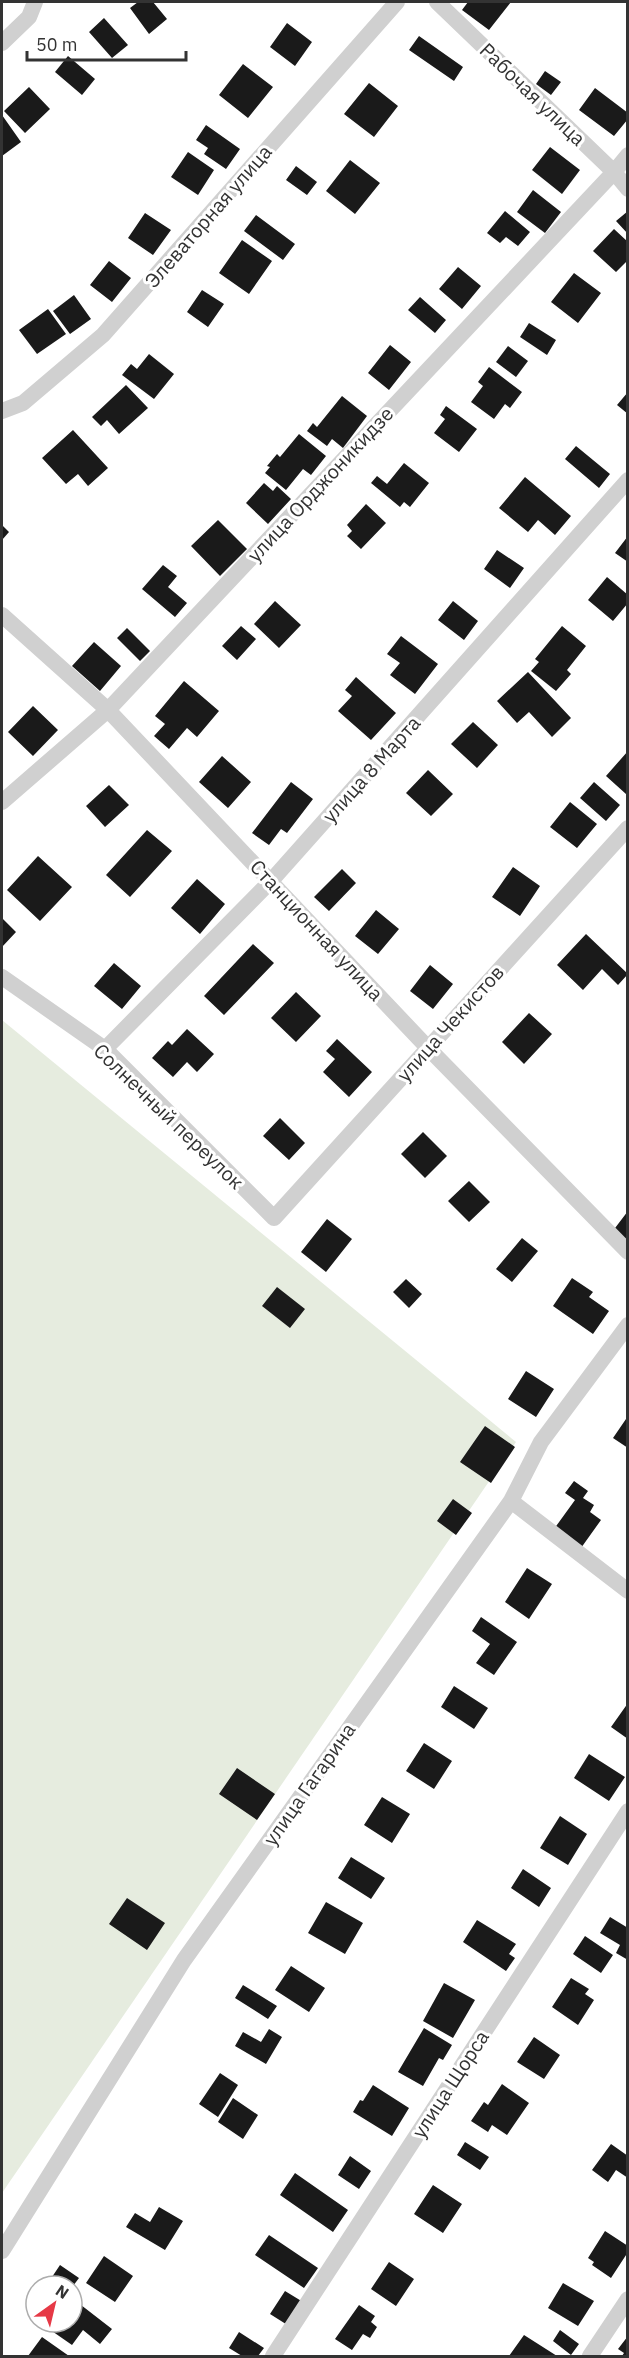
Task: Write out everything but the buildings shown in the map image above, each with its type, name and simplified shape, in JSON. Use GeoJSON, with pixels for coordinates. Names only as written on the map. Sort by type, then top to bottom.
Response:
{"type":"FeatureCollection","features":[{"type":"Feature","properties":{"kind":"street"},"geometry":{"type":"LineString","coordinates":[[2,43],[28,17],[35,2]]}},
{"type":"Feature","properties":{"kind":"street","name":"Элеваторная улица"},"geometry":{"type":"LineString","coordinates":[[2,411],[23,403],[103,335],[398,2]]}},
{"type":"Feature","properties":{"kind":"street","name":"Рабочая улица"},"geometry":{"type":"LineString","coordinates":[[437,2],[614,172],[627,189]]}},
{"type":"Feature","properties":{"kind":"street","name":"улица Орджоникидзе"},"geometry":{"type":"LineString","coordinates":[[2,802],[108,710],[614,172],[627,155]]}},
{"type":"Feature","properties":{"kind":"street","name":"улица 8 Марта"},"geometry":{"type":"LineString","coordinates":[[105,1049],[271,881],[627,480]]}},
{"type":"Feature","properties":{"kind":"street","name":"Станционная улица"},"geometry":{"type":"LineString","coordinates":[[2,615],[108,710],[428,1048],[627,1252]]}},
{"type":"Feature","properties":{"kind":"street","name":"улица Чекистов"},"geometry":{"type":"LineString","coordinates":[[274,1218],[627,828]]}},
{"type":"Feature","properties":{"kind":"street","name":"Солнечный переулок"},"geometry":{"type":"LineString","coordinates":[[2,977],[105,1049],[274,1218]]}},
{"type":"Feature","properties":{"kind":"street","name":"улица Гагарина"},"geometry":{"type":"LineString","coordinates":[[2,2252],[184,1960],[511,1501],[541,1442],[627,1325]]}},
{"type":"Feature","properties":{"kind":"street"},"geometry":{"type":"LineString","coordinates":[[511,1501],[627,1591]]}},
{"type":"Feature","properties":{"kind":"street","name":"улица Щорса"},"geometry":{"type":"LineString","coordinates":[[273,2356],[627,1811]]}},
{"type":"Feature","properties":{"kind":"street"},"geometry":{"type":"LineString","coordinates":[[591,2356],[627,2299]]}},
{"type":"Feature","properties":{"kind":"shaded area"},"geometry":{"type":"Polygon","coordinates":[[[2,1020],[516,1442],[2,2193],[2,1020]]]}}]}
